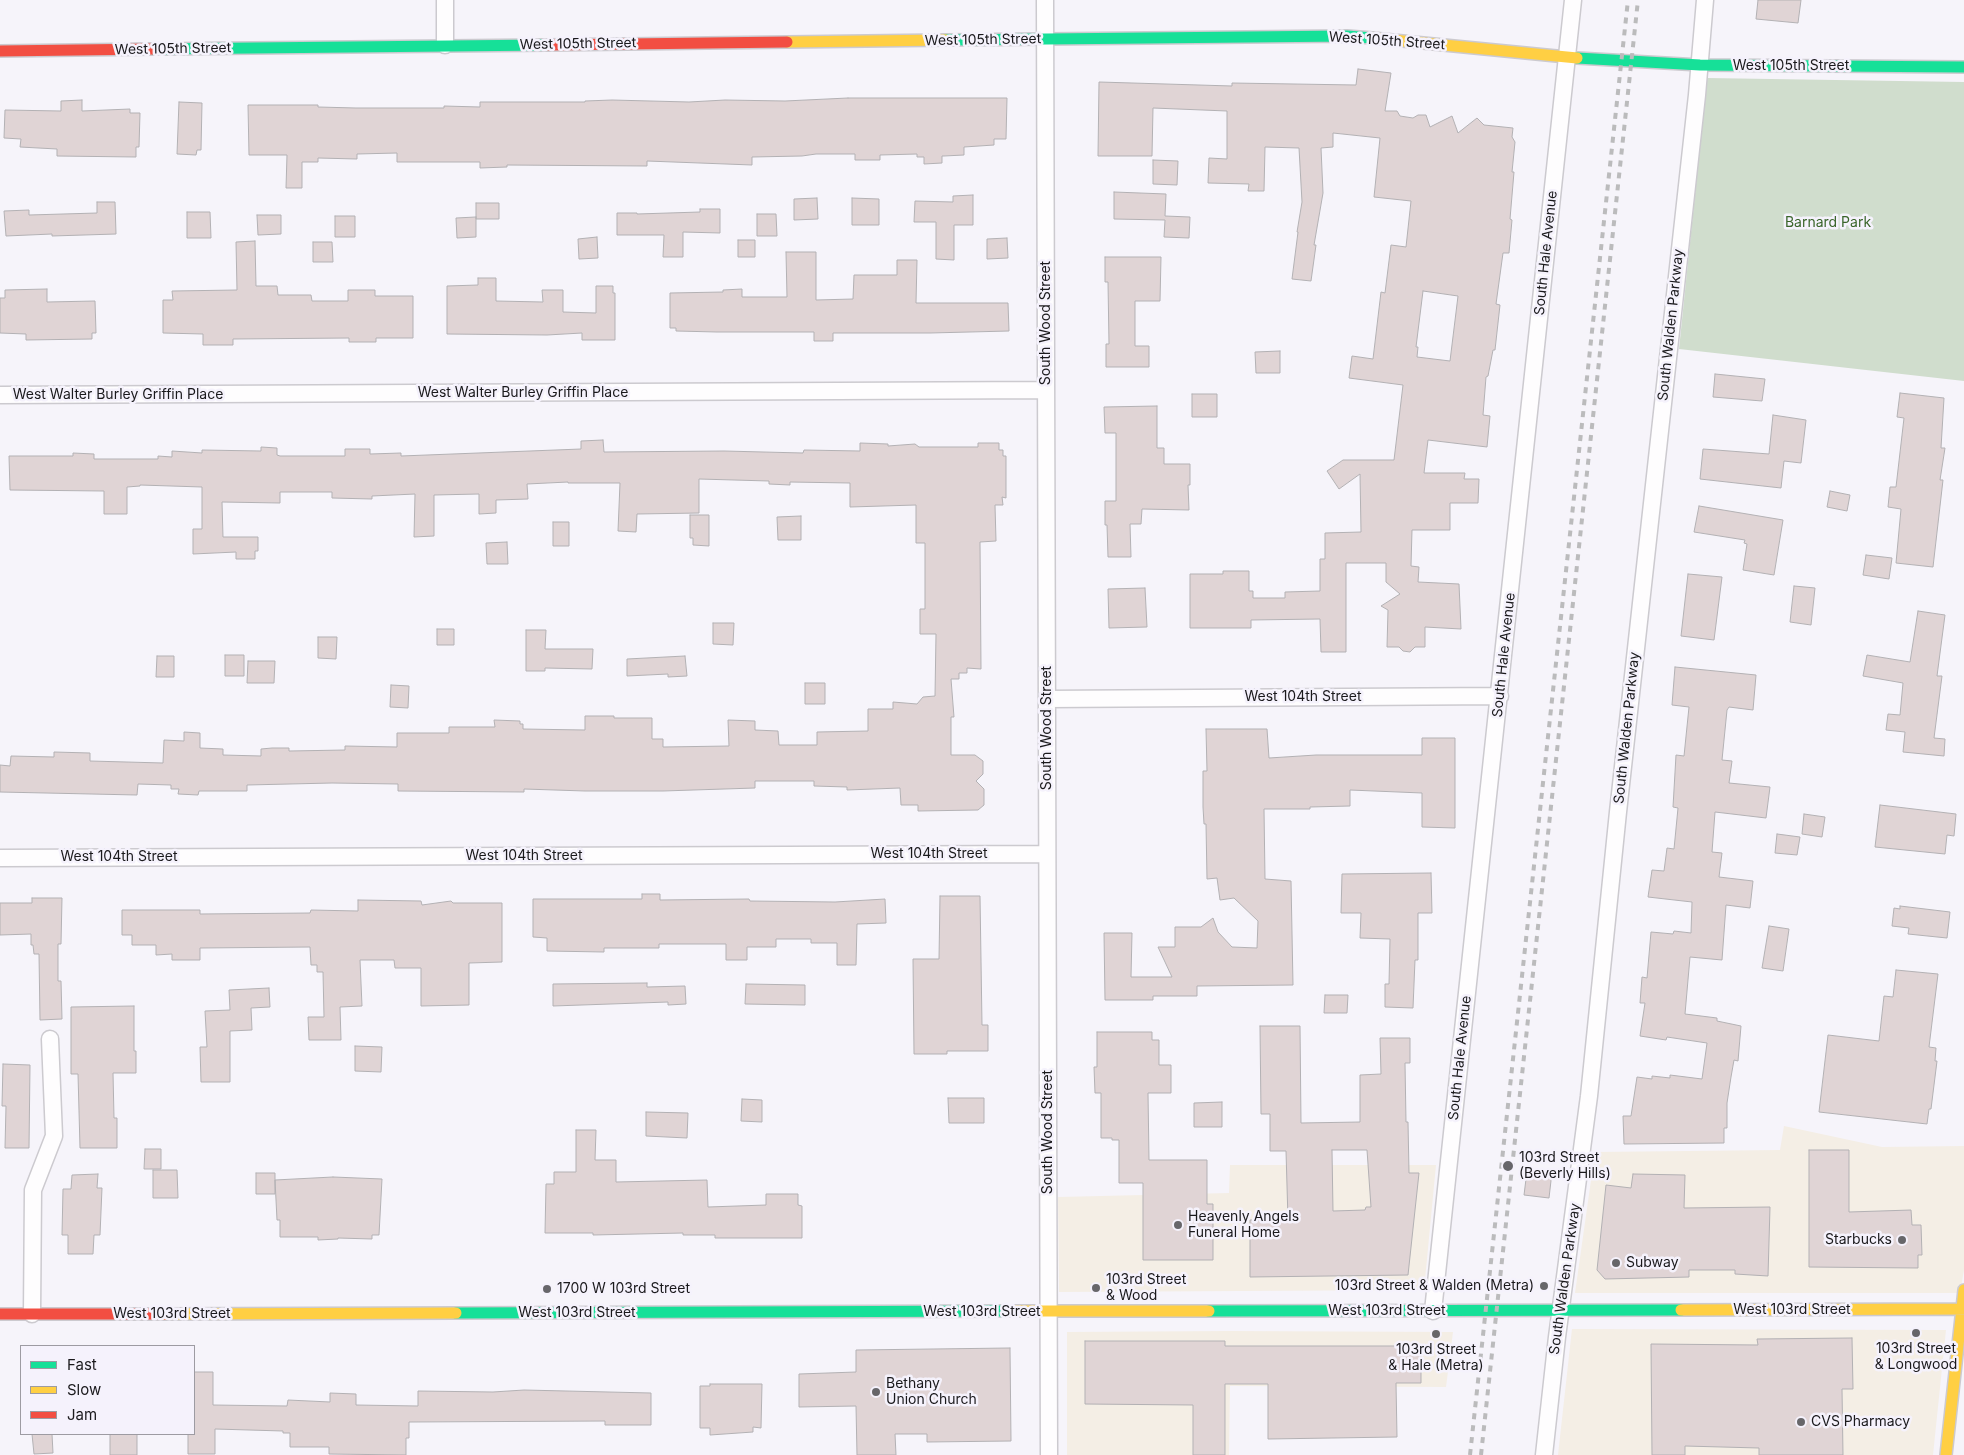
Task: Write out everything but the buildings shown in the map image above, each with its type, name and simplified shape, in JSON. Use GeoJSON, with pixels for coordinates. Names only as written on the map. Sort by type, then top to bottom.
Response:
{"type":"FeatureCollection","features":[{"type":"Feature","properties":{"kind":"street"},"geometry":{"type":"LineString","coordinates":[[445,0],[445,45]]}},
{"type":"Feature","properties":{"kind":"street","name":"South Wood Street"},"geometry":{"type":"LineString","coordinates":[[1045,0],[1049,1455]]}},
{"type":"Feature","properties":{"kind":"street","name":"South Hale Avenue"},"geometry":{"type":"LineString","coordinates":[[1433,1311],[1573,0]]}},
{"type":"Feature","properties":{"kind":"street","name":"South Walden Parkway"},"geometry":{"type":"LineString","coordinates":[[1544,1455],[1560,1310],[1590,1096],[1618,812],[1700,65],[1705,0]]}},
{"type":"Feature","properties":{"kind":"street","name":"West 105th Street"},"geometry":{"type":"LineString","coordinates":[[0,51],[1347,36],[1567,57],[1700,65],[1964,67]]}},
{"type":"Feature","properties":{"kind":"street","name":"West Walter Burley Griffin Place"},"geometry":{"type":"LineString","coordinates":[[0,395],[1046,390]]}},
{"type":"Feature","properties":{"kind":"street","name":"West 104th Street"},"geometry":{"type":"LineString","coordinates":[[1047,699],[1500,696]]}},
{"type":"Feature","properties":{"kind":"street","name":"West 104th Street"},"geometry":{"type":"LineString","coordinates":[[0,858],[1047,854]]}},
{"type":"Feature","properties":{"kind":"street"},"geometry":{"type":"LineString","coordinates":[[32,1314],[33,1190],[54,1136],[50,1039]]}},
{"type":"Feature","properties":{"kind":"street"},"geometry":{"type":"LineString","coordinates":[[1946,1455],[1964,1290]]}},
{"type":"Feature","properties":{"kind":"street","name":"West 103rd Street"},"geometry":{"type":"LineString","coordinates":[[0,1314],[1962,1309]]}},
{"type":"Feature","properties":{"kind":"shaded area"},"geometry":{"type":"Polygon","coordinates":[[[1784,1126],[1882,1147],[1964,1146],[1964,1270],[1960,1293],[1575,1293],[1595,1152],[1780,1150],[1784,1126]]]}},
{"type":"Feature","properties":{"kind":"shaded area"},"geometry":{"type":"Polygon","coordinates":[[[1230,1165],[1436,1165],[1424,1290],[1059,1292],[1058,1197],[1229,1193],[1230,1165]]]}},
{"type":"Feature","properties":{"kind":"shaded area"},"geometry":{"type":"Polygon","coordinates":[[[1572,1329],[1946,1330],[1933,1455],[1558,1455],[1572,1329]]]}},
{"type":"Feature","properties":{"kind":"shaded area"},"geometry":{"type":"Polygon","coordinates":[[[1067,1332],[1453,1332],[1446,1387],[1230,1386],[1229,1455],[1067,1455],[1067,1332]]]}},
{"type":"Feature","properties":{"kind":"green space","name":"Barnard Park"},"geometry":{"type":"Polygon","coordinates":[[[1707,78],[1964,82],[1964,381],[1679,349],[1707,78]]]}},
{"type":"Feature","properties":{"kind":"railway"},"geometry":{"type":"LineString","coordinates":[[1470,1455],[1628,0]]}},
{"type":"Feature","properties":{"kind":"railway"},"geometry":{"type":"LineString","coordinates":[[1481,1455],[1638,0]]}},
{"type":"Feature","properties":{"kind":"traffic: fast"},"geometry":{"type":"LineString","coordinates":[[946,40],[1347,36],[1372,38]]}},
{"type":"Feature","properties":{"kind":"traffic: fast"},"geometry":{"type":"LineString","coordinates":[[154,49],[547,45]]}},
{"type":"Feature","properties":{"kind":"traffic: fast"},"geometry":{"type":"LineString","coordinates":[[1577,58],[1700,65],[1964,67]]}},
{"type":"Feature","properties":{"kind":"traffic: fast"},"geometry":{"type":"LineString","coordinates":[[1209,1311],[1681,1310]]}},
{"type":"Feature","properties":{"kind":"traffic: fast"},"geometry":{"type":"LineString","coordinates":[[456,1313],[1011,1311]]}},
{"type":"Feature","properties":{"kind":"traffic: slow"},"geometry":{"type":"LineString","coordinates":[[1372,38],[1577,58]]}},
{"type":"Feature","properties":{"kind":"traffic: slow"},"geometry":{"type":"LineString","coordinates":[[787,42],[946,40]]}},
{"type":"Feature","properties":{"kind":"traffic: slow"},"geometry":{"type":"LineString","coordinates":[[1946,1455],[1964,1290]]}},
{"type":"Feature","properties":{"kind":"traffic: slow"},"geometry":{"type":"LineString","coordinates":[[1681,1310],[1964,1309]]}},
{"type":"Feature","properties":{"kind":"traffic: slow"},"geometry":{"type":"LineString","coordinates":[[1011,1311],[1209,1311]]}},
{"type":"Feature","properties":{"kind":"traffic: slow"},"geometry":{"type":"LineString","coordinates":[[165,1314],[456,1313]]}},
{"type":"Feature","properties":{"kind":"traffic: jam"},"geometry":{"type":"LineString","coordinates":[[547,45],[787,42]]}},
{"type":"Feature","properties":{"kind":"traffic: jam"},"geometry":{"type":"LineString","coordinates":[[0,51],[154,49]]}},
{"type":"Feature","properties":{"kind":"traffic: jam"},"geometry":{"type":"LineString","coordinates":[[0,1314],[165,1314]]}},
{"type":"Feature","properties":{"kind":"place","name":"103rd Street (Beverly Hills)"},"geometry":{"type":"Point","coordinates":[1508,1166]}},
{"type":"Feature","properties":{"kind":"place","name":"Heavenly Angels Funeral Home"},"geometry":{"type":"Point","coordinates":[1178,1225]}},
{"type":"Feature","properties":{"kind":"place","name":"Starbucks"},"geometry":{"type":"Point","coordinates":[1902,1240]}},
{"type":"Feature","properties":{"kind":"place","name":"Subway"},"geometry":{"type":"Point","coordinates":[1616,1263]}},
{"type":"Feature","properties":{"kind":"place","name":"103rd Street & Walden (Metra)"},"geometry":{"type":"Point","coordinates":[1544,1286]}},
{"type":"Feature","properties":{"kind":"place","name":"103rd Street & Wood"},"geometry":{"type":"Point","coordinates":[1096,1288]}},
{"type":"Feature","properties":{"kind":"place","name":"1700 W 103rd Street"},"geometry":{"type":"Point","coordinates":[547,1289]}},
{"type":"Feature","properties":{"kind":"place","name":"103rd Street & Longwood"},"geometry":{"type":"Point","coordinates":[1916,1333]}},
{"type":"Feature","properties":{"kind":"place","name":"103rd Street & Hale (Metra)"},"geometry":{"type":"Point","coordinates":[1436,1334]}},
{"type":"Feature","properties":{"kind":"place","name":"Bethany Union Church"},"geometry":{"type":"Point","coordinates":[876,1392]}},
{"type":"Feature","properties":{"kind":"place","name":"CVS Pharmacy"},"geometry":{"type":"Point","coordinates":[1801,1422]}}]}
